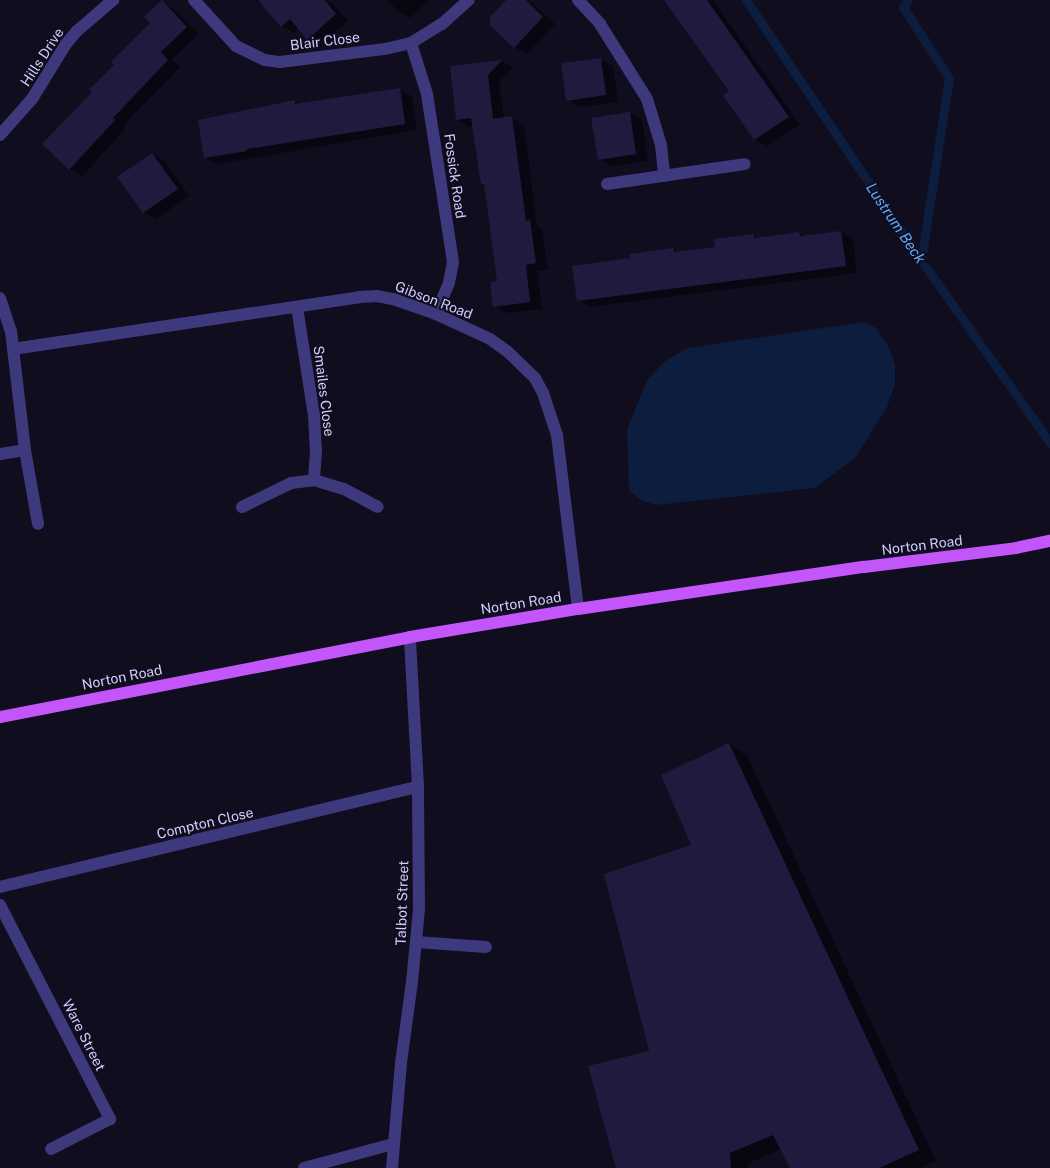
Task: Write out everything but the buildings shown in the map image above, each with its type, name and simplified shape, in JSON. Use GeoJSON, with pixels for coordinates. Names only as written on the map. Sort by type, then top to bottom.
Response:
{"type":"FeatureCollection","features":[{"type":"Feature","properties":{"kind":"main road","name":"Norton Road"},"geometry":{"type":"LineString","coordinates":[[0,717],[410,637],[578,609],[864,567],[1016,548],[1050,541]]}},
{"type":"Feature","properties":{"kind":"street","name":"Hills Drive"},"geometry":{"type":"LineString","coordinates":[[0,135],[32,99],[71,38],[113,0]]}},
{"type":"Feature","properties":{"kind":"street","name":"Blair Close"},"geometry":{"type":"LineString","coordinates":[[194,0],[236,46],[265,60],[300,61],[384,49],[411,43],[442,24],[469,0]]}},
{"type":"Feature","properties":{"kind":"street"},"geometry":{"type":"LineString","coordinates":[[578,0],[600,24],[648,99],[661,145],[664,176]]}},
{"type":"Feature","properties":{"kind":"street","name":"Fossick Road"},"geometry":{"type":"LineString","coordinates":[[411,43],[428,94],[452,262],[449,283],[436,314]]}},
{"type":"Feature","properties":{"kind":"street"},"geometry":{"type":"LineString","coordinates":[[608,184],[745,164]]}},
{"type":"Feature","properties":{"kind":"street","name":"Gibson Road"},"geometry":{"type":"LineString","coordinates":[[13,349],[377,296],[436,314],[490,339],[508,352],[535,378],[543,393],[551,412],[557,436],[578,609]]}},
{"type":"Feature","properties":{"kind":"street"},"geometry":{"type":"LineString","coordinates":[[0,298],[11,331],[25,450],[38,524]]}},
{"type":"Feature","properties":{"kind":"street","name":"Smailes Close"},"geometry":{"type":"LineString","coordinates":[[297,307],[314,415],[316,450],[314,480]]}},
{"type":"Feature","properties":{"kind":"street"},"geometry":{"type":"LineString","coordinates":[[0,454],[25,450]]}},
{"type":"Feature","properties":{"kind":"street"},"geometry":{"type":"LineString","coordinates":[[242,507],[291,483],[314,480],[344,488],[378,508]]}},
{"type":"Feature","properties":{"kind":"street","name":"Talbot Street"},"geometry":{"type":"LineString","coordinates":[[392,1168],[419,909],[418,787],[410,637]]}},
{"type":"Feature","properties":{"kind":"street","name":"Compton Close"},"geometry":{"type":"LineString","coordinates":[[0,888],[418,787]]}},
{"type":"Feature","properties":{"kind":"street","name":"Ware Street"},"geometry":{"type":"LineString","coordinates":[[0,905],[110,1119],[51,1149]]}},
{"type":"Feature","properties":{"kind":"street"},"geometry":{"type":"LineString","coordinates":[[416,942],[486,948]]}},
{"type":"Feature","properties":{"kind":"street"},"geometry":{"type":"LineString","coordinates":[[304,1168],[393,1144]]}},
{"type":"Feature","properties":{"kind":"water"},"geometry":{"type":"Polygon","coordinates":[[[863,322],[876,328],[887,344],[895,364],[895,384],[887,407],[855,458],[815,488],[656,505],[640,500],[629,490],[627,429],[648,379],[664,362],[687,348],[863,322]]]}},
{"type":"Feature","properties":{"kind":"waterway","name":"Lustrum Beck"},"geometry":{"type":"LineString","coordinates":[[746,0],[921,260],[1050,443]]}},
{"type":"Feature","properties":{"kind":"waterway"},"geometry":{"type":"LineString","coordinates":[[908,0],[903,7],[949,78],[921,260]]}}]}
